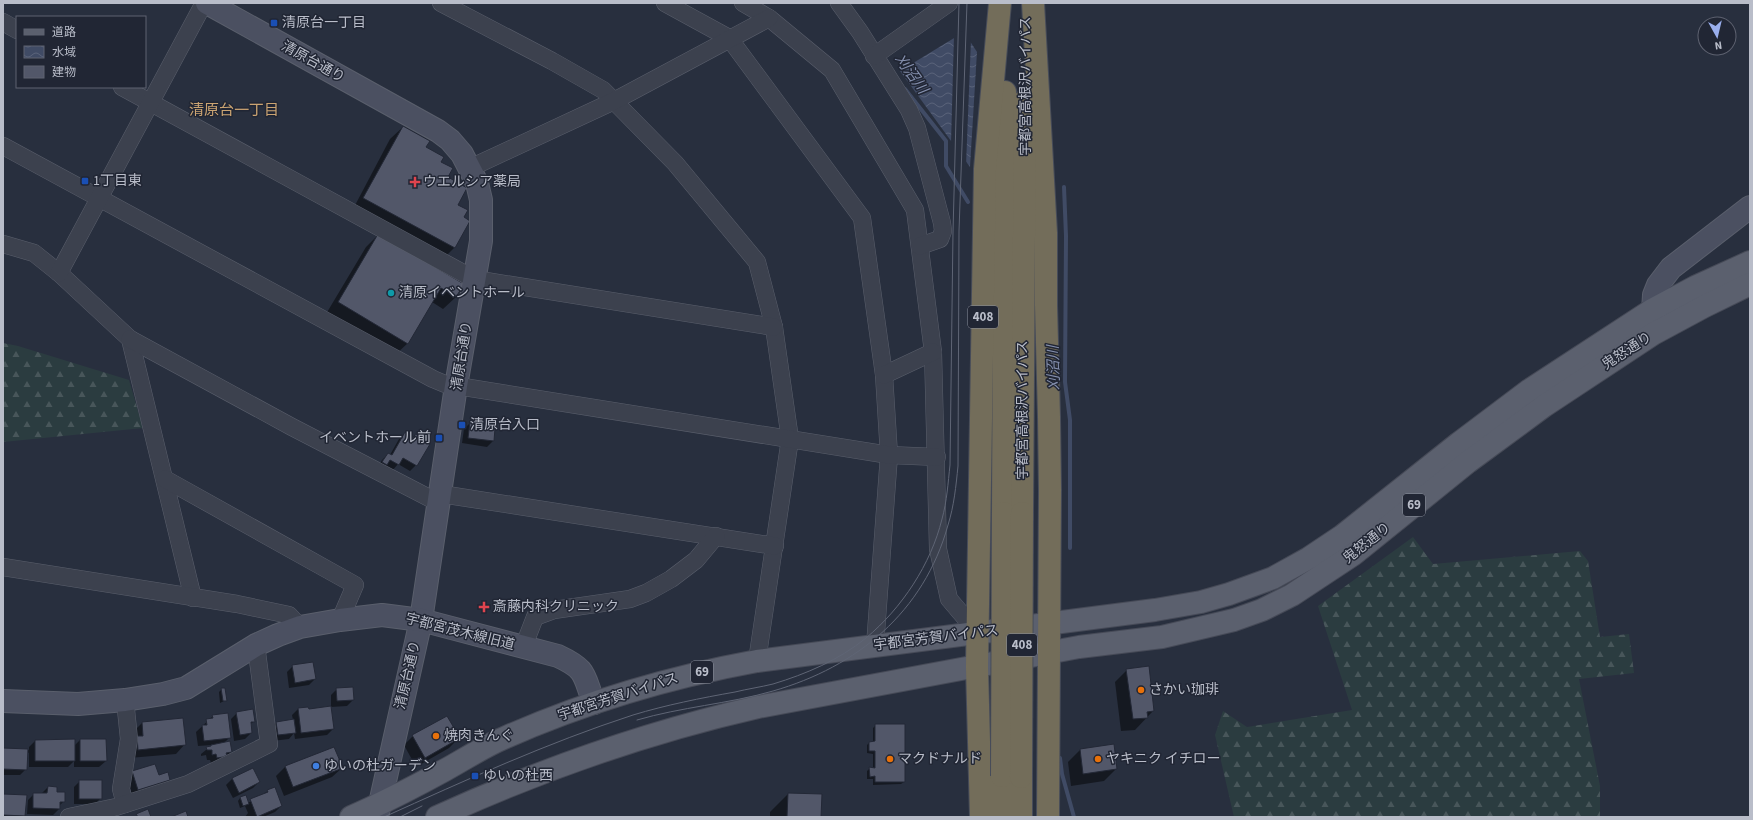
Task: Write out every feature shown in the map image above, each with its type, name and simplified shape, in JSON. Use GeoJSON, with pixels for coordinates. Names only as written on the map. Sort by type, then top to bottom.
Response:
{"type":"FeatureCollection","features":[{"type":"Feature","properties":{"kind":"highway","name":"408"},"geometry":{"type":"LineString","coordinates":[[981,817],[977,632],[985,168],[1000,3]]}},
{"type":"Feature","properties":{"kind":"highway","name":"宇都宮高根沢バイパス"},"geometry":{"type":"LineString","coordinates":[[1005,3],[1013,513],[1012,776],[1021,817]]}},
{"type":"Feature","properties":{"kind":"highway","name":"宇都宮高根沢バイパス"},"geometry":{"type":"LineString","coordinates":[[1013,513],[1026,3]]}},
{"type":"Feature","properties":{"kind":"highway","name":"408"},"geometry":{"type":"LineString","coordinates":[[1033,3],[1046,233],[1046,305],[1050,425],[1048,817]]}},
{"type":"Feature","properties":{"kind":"highway","name":"宇都宮高根沢バイパス"},"geometry":{"type":"LineString","coordinates":[[1002,817],[1012,776]]}},
{"type":"Feature","properties":{"kind":"main road","name":"鬼怒通り"},"geometry":{"type":"LineString","coordinates":[[1049,624],[1134,613],[1201,602],[1229,594],[1273,578],[1309,558],[1342,536],[1459,443],[1528,391],[1652,310],[1694,287],[1750,262]]}},
{"type":"Feature","properties":{"kind":"main road","name":"鬼怒通り"},"geometry":{"type":"LineString","coordinates":[[977,667],[1090,646],[1162,637],[1209,627],[1262,610],[1292,595],[1354,554],[1468,462],[1544,406],[1653,334],[1750,284]]}},
{"type":"Feature","properties":{"kind":"main road","name":"宇都宮芳賀バイパス"},"geometry":{"type":"LineString","coordinates":[[350,817],[378,811],[493,744],[594,703],[660,682],[712,669],[757,661],[1049,624]]}},
{"type":"Feature","properties":{"kind":"main road","name":"69"},"geometry":{"type":"LineString","coordinates":[[437,817],[578,761],[632,742],[712,718],[758,707],[977,667]]}},
{"type":"Feature","properties":{"kind":"street"},"geometry":{"type":"LineString","coordinates":[[59,273],[204,3]]}},
{"type":"Feature","properties":{"kind":"street","name":"清原台通り"},"geometry":{"type":"LineString","coordinates":[[208,3],[438,131],[450,140],[462,154],[477,183],[481,200],[481,241],[456,386],[421,620],[378,811]]}},
{"type":"Feature","properties":{"kind":"street"},"geometry":{"type":"LineString","coordinates":[[441,3],[603,90],[675,163],[757,262],[774,327],[790,439],[757,661]]}},
{"type":"Feature","properties":{"kind":"street"},"geometry":{"type":"LineString","coordinates":[[665,3],[729,38],[862,218],[884,375],[889,455],[875,646]]}},
{"type":"Feature","properties":{"kind":"street"},"geometry":{"type":"LineString","coordinates":[[743,3],[769,18],[832,70],[915,210],[933,352],[937,457],[938,549],[949,599],[977,632]]}},
{"type":"Feature","properties":{"kind":"street"},"geometry":{"type":"LineString","coordinates":[[839,3],[860,32],[879,53],[917,128],[942,222],[943,231],[940,239],[920,246]]}},
{"type":"Feature","properties":{"kind":"street"},"geometry":{"type":"LineString","coordinates":[[879,53],[950,3]]}},
{"type":"Feature","properties":{"kind":"street"},"geometry":{"type":"LineString","coordinates":[[470,168],[614,101],[729,38],[769,18]]}},
{"type":"Feature","properties":{"kind":"street"},"geometry":{"type":"LineString","coordinates":[[3,22],[16,29]]}},
{"type":"Feature","properties":{"kind":"street"},"geometry":{"type":"LineString","coordinates":[[124,88],[474,279],[774,327]]}},
{"type":"Feature","properties":{"kind":"street"},"geometry":{"type":"LineString","coordinates":[[3,146],[432,379],[456,386],[889,455],[937,457]]}},
{"type":"Feature","properties":{"kind":"street"},"geometry":{"type":"LineString","coordinates":[[1653,334],[1652,310],[1654,296],[1658,285],[1671,268],[1750,207]]}},
{"type":"Feature","properties":{"kind":"street"},"geometry":{"type":"LineString","coordinates":[[3,244],[34,253],[59,273],[130,339],[286,423],[440,499],[716,536],[775,546]]}},
{"type":"Feature","properties":{"kind":"street"},"geometry":{"type":"LineString","coordinates":[[130,339],[193,598]]}},
{"type":"Feature","properties":{"kind":"street"},"geometry":{"type":"LineString","coordinates":[[884,375],[933,352]]}},
{"type":"Feature","properties":{"kind":"street"},"geometry":{"type":"LineString","coordinates":[[165,479],[355,585],[340,620]]}},
{"type":"Feature","properties":{"kind":"street"},"geometry":{"type":"LineString","coordinates":[[523,648],[535,617],[554,610],[630,599],[646,593],[671,579],[696,560],[716,536]]}},
{"type":"Feature","properties":{"kind":"street"},"geometry":{"type":"LineString","coordinates":[[3,567],[236,604],[289,615],[300,628]]}},
{"type":"Feature","properties":{"kind":"street","name":"宇都宮茂木線旧道"},"geometry":{"type":"LineString","coordinates":[[3,701],[78,704],[125,700],[163,694],[186,688],[256,645],[300,628],[340,620],[382,615],[421,620],[558,656],[575,664],[582,671],[594,703]]}},
{"type":"Feature","properties":{"kind":"street"},"geometry":{"type":"LineString","coordinates":[[69,817],[125,804],[188,784],[269,744],[256,645]]}},
{"type":"Feature","properties":{"kind":"street"},"geometry":{"type":"LineString","coordinates":[[125,700],[129,739],[120,788],[125,804]]}},
{"type":"Feature","properties":{"kind":"green space"},"geometry":{"type":"Polygon","coordinates":[[[3,343],[18,346],[129,380],[143,428],[3,442],[3,343]]]}},
{"type":"Feature","properties":{"kind":"green space"},"geometry":{"type":"Polygon","coordinates":[[[1413,537],[1433,564],[1580,551],[1588,561],[1600,637],[1629,634],[1634,673],[1579,679],[1600,786],[1600,817],[1234,817],[1215,735],[1223,711],[1247,727],[1352,710],[1318,606],[1413,537]]]}},
{"type":"Feature","properties":{"kind":"water"},"geometry":{"type":"Polygon","coordinates":[[[964,32],[977,52],[970,167],[900,71],[964,32]]]}},
{"type":"Feature","properties":{"kind":"pier"},"geometry":{"type":"Polygon","coordinates":[[[964,30],[971,39],[966,165],[951,144],[954,36],[964,30]]]}},
{"type":"Feature","properties":{"kind":"building","name":"ウエルシア薬局"},"geometry":{"type":"Polygon","coordinates":[[[403,126],[430,141],[426,147],[444,157],[441,162],[453,168],[448,177],[467,188],[458,205],[468,210],[464,217],[470,221],[455,248],[363,198],[403,126]]]}},
{"type":"Feature","properties":{"kind":"building","name":"清原イベントホール"},"geometry":{"type":"Polygon","coordinates":[[[378,234],[464,284],[456,297],[441,288],[408,344],[338,302],[378,234]]]}},
{"type":"Feature","properties":{"kind":"building"},"geometry":{"type":"Polygon","coordinates":[[[470,422],[483,424],[483,427],[495,428],[494,441],[468,438],[470,422]]]}},
{"type":"Feature","properties":{"kind":"building"},"geometry":{"type":"Polygon","coordinates":[[[405,432],[414,437],[415,434],[425,439],[424,441],[430,444],[417,466],[403,458],[399,465],[390,460],[387,465],[382,462],[388,453],[392,455],[405,432]]]}},
{"type":"Feature","properties":{"kind":"building"},"geometry":{"type":"Polygon","coordinates":[[[313,662],[316,679],[295,683],[292,665],[313,662]]]}},
{"type":"Feature","properties":{"kind":"building","name":"さかい珈琲"},"geometry":{"type":"Polygon","coordinates":[[[1149,666],[1154,711],[1147,712],[1148,718],[1133,719],[1126,669],[1149,666]]]}},
{"type":"Feature","properties":{"kind":"building"},"geometry":{"type":"Polygon","coordinates":[[[353,687],[354,700],[337,701],[336,688],[353,687]]]}},
{"type":"Feature","properties":{"kind":"building"},"geometry":{"type":"Polygon","coordinates":[[[221,688],[225,688],[227,701],[223,701],[221,688]]]}},
{"type":"Feature","properties":{"kind":"building"},"geometry":{"type":"Polygon","coordinates":[[[331,706],[334,729],[301,733],[298,708],[308,707],[309,709],[331,706]]]}},
{"type":"Feature","properties":{"kind":"building"},"geometry":{"type":"Polygon","coordinates":[[[253,709],[255,722],[251,722],[252,733],[240,735],[236,712],[253,709]]]}},
{"type":"Feature","properties":{"kind":"building"},"geometry":{"type":"Polygon","coordinates":[[[228,713],[231,738],[204,741],[202,725],[207,725],[206,719],[213,718],[212,715],[228,713]]]}},
{"type":"Feature","properties":{"kind":"building"},"geometry":{"type":"Polygon","coordinates":[[[447,716],[460,738],[425,758],[412,735],[447,716]]]}},
{"type":"Feature","properties":{"kind":"building"},"geometry":{"type":"Polygon","coordinates":[[[183,718],[186,745],[138,750],[137,736],[143,736],[142,722],[183,718]]]}},
{"type":"Feature","properties":{"kind":"building"},"geometry":{"type":"Polygon","coordinates":[[[294,719],[296,733],[278,735],[276,722],[294,719]]]}},
{"type":"Feature","properties":{"kind":"building","name":"マクドナルド"},"geometry":{"type":"Polygon","coordinates":[[[875,724],[905,724],[905,782],[875,782],[875,776],[870,777],[869,767],[875,768],[875,751],[869,751],[869,742],[875,741],[875,724]]]}},
{"type":"Feature","properties":{"kind":"building"},"geometry":{"type":"Polygon","coordinates":[[[75,739],[75,761],[35,761],[35,740],[75,739]]]}},
{"type":"Feature","properties":{"kind":"building"},"geometry":{"type":"Polygon","coordinates":[[[80,739],[106,739],[107,761],[80,761],[80,739]]]}},
{"type":"Feature","properties":{"kind":"building"},"geometry":{"type":"Polygon","coordinates":[[[230,741],[232,752],[226,753],[227,755],[223,757],[217,758],[216,754],[212,755],[212,750],[207,750],[206,747],[211,745],[230,741]]]}},
{"type":"Feature","properties":{"kind":"building","name":"ヤキニク イチロー"},"geometry":{"type":"Polygon","coordinates":[[[1114,744],[1117,769],[1083,774],[1080,749],[1114,744]]]}},
{"type":"Feature","properties":{"kind":"building"},"geometry":{"type":"Polygon","coordinates":[[[334,747],[343,768],[293,787],[285,766],[334,747]]]}},
{"type":"Feature","properties":{"kind":"building"},"geometry":{"type":"Polygon","coordinates":[[[3,748],[28,749],[27,770],[3,769],[3,748]]]}},
{"type":"Feature","properties":{"kind":"building"},"geometry":{"type":"Polygon","coordinates":[[[155,764],[159,775],[168,772],[170,780],[138,790],[132,771],[155,764]]]}},
{"type":"Feature","properties":{"kind":"building"},"geometry":{"type":"Polygon","coordinates":[[[253,768],[260,782],[239,793],[232,778],[253,768]]]}},
{"type":"Feature","properties":{"kind":"building"},"geometry":{"type":"Polygon","coordinates":[[[79,780],[102,780],[102,799],[79,799],[79,780]]]}},
{"type":"Feature","properties":{"kind":"building"},"geometry":{"type":"Polygon","coordinates":[[[48,786],[57,787],[57,792],[65,792],[65,802],[60,802],[60,809],[33,808],[33,793],[47,793],[48,786]]]}},
{"type":"Feature","properties":{"kind":"building"},"geometry":{"type":"Polygon","coordinates":[[[275,787],[282,806],[257,817],[250,799],[268,792],[267,790],[275,787]]]}},
{"type":"Feature","properties":{"kind":"building"},"geometry":{"type":"Polygon","coordinates":[[[788,793],[822,794],[821,817],[787,817],[788,793]]]}},
{"type":"Feature","properties":{"kind":"building"},"geometry":{"type":"Polygon","coordinates":[[[3,794],[27,795],[25,816],[3,815],[3,794]]]}},
{"type":"Feature","properties":{"kind":"building"},"geometry":{"type":"Polygon","coordinates":[[[246,795],[249,804],[243,806],[240,797],[246,795]]]}},
{"type":"Feature","properties":{"kind":"building"},"geometry":{"type":"Polygon","coordinates":[[[148,809],[151,817],[138,817],[136,814],[148,809]]]}},
{"type":"Feature","properties":{"kind":"building"},"geometry":{"type":"Polygon","coordinates":[[[186,811],[188,817],[171,817],[186,811]]]}},
{"type":"Feature","properties":{"kind":"waterway","name":"刈沼川"},"geometry":{"type":"LineString","coordinates":[[905,89],[946,141],[946,166],[968,202]]}},
{"type":"Feature","properties":{"kind":"waterway","name":"刈沼川"},"geometry":{"type":"LineString","coordinates":[[1064,187],[1066,236],[1065,382],[1070,420],[1070,548]]}},
{"type":"Feature","properties":{"kind":"waterway","name":"刈沼川"},"geometry":{"type":"LineString","coordinates":[[1060,758],[1062,774],[1074,817]]}},
{"type":"Feature","properties":{"kind":"tram line"},"geometry":{"type":"LineString","coordinates":[[384,817],[445,789],[601,726],[633,715],[671,705],[773,684],[822,666],[845,653],[866,638],[892,613],[903,599],[923,569],[937,536],[945,506],[950,465],[953,232],[959,3]]}},
{"type":"Feature","properties":{"kind":"tram line"},"geometry":{"type":"LineString","coordinates":[[637,720],[773,691],[804,681],[832,667],[859,651],[883,632],[904,609],[922,584],[937,556],[952,511],[958,466],[959,231],[967,3]]}},
{"type":"Feature","properties":{"kind":"tram line"},"geometry":{"type":"LineString","coordinates":[[400,817],[422,806]]}},
{"type":"Feature","properties":{"kind":"place","name":"清原台一丁目"},"geometry":{"type":"Point","coordinates":[274,23]}},
{"type":"Feature","properties":{"kind":"place","name":"1丁目東"},"geometry":{"type":"Point","coordinates":[85,181]}},
{"type":"Feature","properties":{"kind":"place","name":"ウエルシア薬局"},"geometry":{"type":"Point","coordinates":[415,182]}},
{"type":"Feature","properties":{"kind":"place","name":"清原イベントホール"},"geometry":{"type":"Point","coordinates":[391,293]}},
{"type":"Feature","properties":{"kind":"place","name":"清原台入口"},"geometry":{"type":"Point","coordinates":[462,425]}},
{"type":"Feature","properties":{"kind":"place","name":"イベントホール前"},"geometry":{"type":"Point","coordinates":[439,438]}},
{"type":"Feature","properties":{"kind":"place","name":"斎藤内科クリニック"},"geometry":{"type":"Point","coordinates":[484,607]}},
{"type":"Feature","properties":{"kind":"place","name":"さかい珈琲"},"geometry":{"type":"Point","coordinates":[1141,690]}},
{"type":"Feature","properties":{"kind":"place","name":"焼肉きんぐ"},"geometry":{"type":"Point","coordinates":[436,736]}},
{"type":"Feature","properties":{"kind":"place","name":"マクドナルド"},"geometry":{"type":"Point","coordinates":[890,759]}},
{"type":"Feature","properties":{"kind":"place","name":"ヤキニク イチロー"},"geometry":{"type":"Point","coordinates":[1098,759]}},
{"type":"Feature","properties":{"kind":"place","name":"ゆいの杜ガーデン"},"geometry":{"type":"Point","coordinates":[316,766]}},
{"type":"Feature","properties":{"kind":"place","name":"ゆいの杜西"},"geometry":{"type":"Point","coordinates":[475,776]}},
{"type":"Feature","properties":{"kind":"district","name":"清原台一丁目"},"geometry":{"type":"Point","coordinates":[234,110]}}]}
